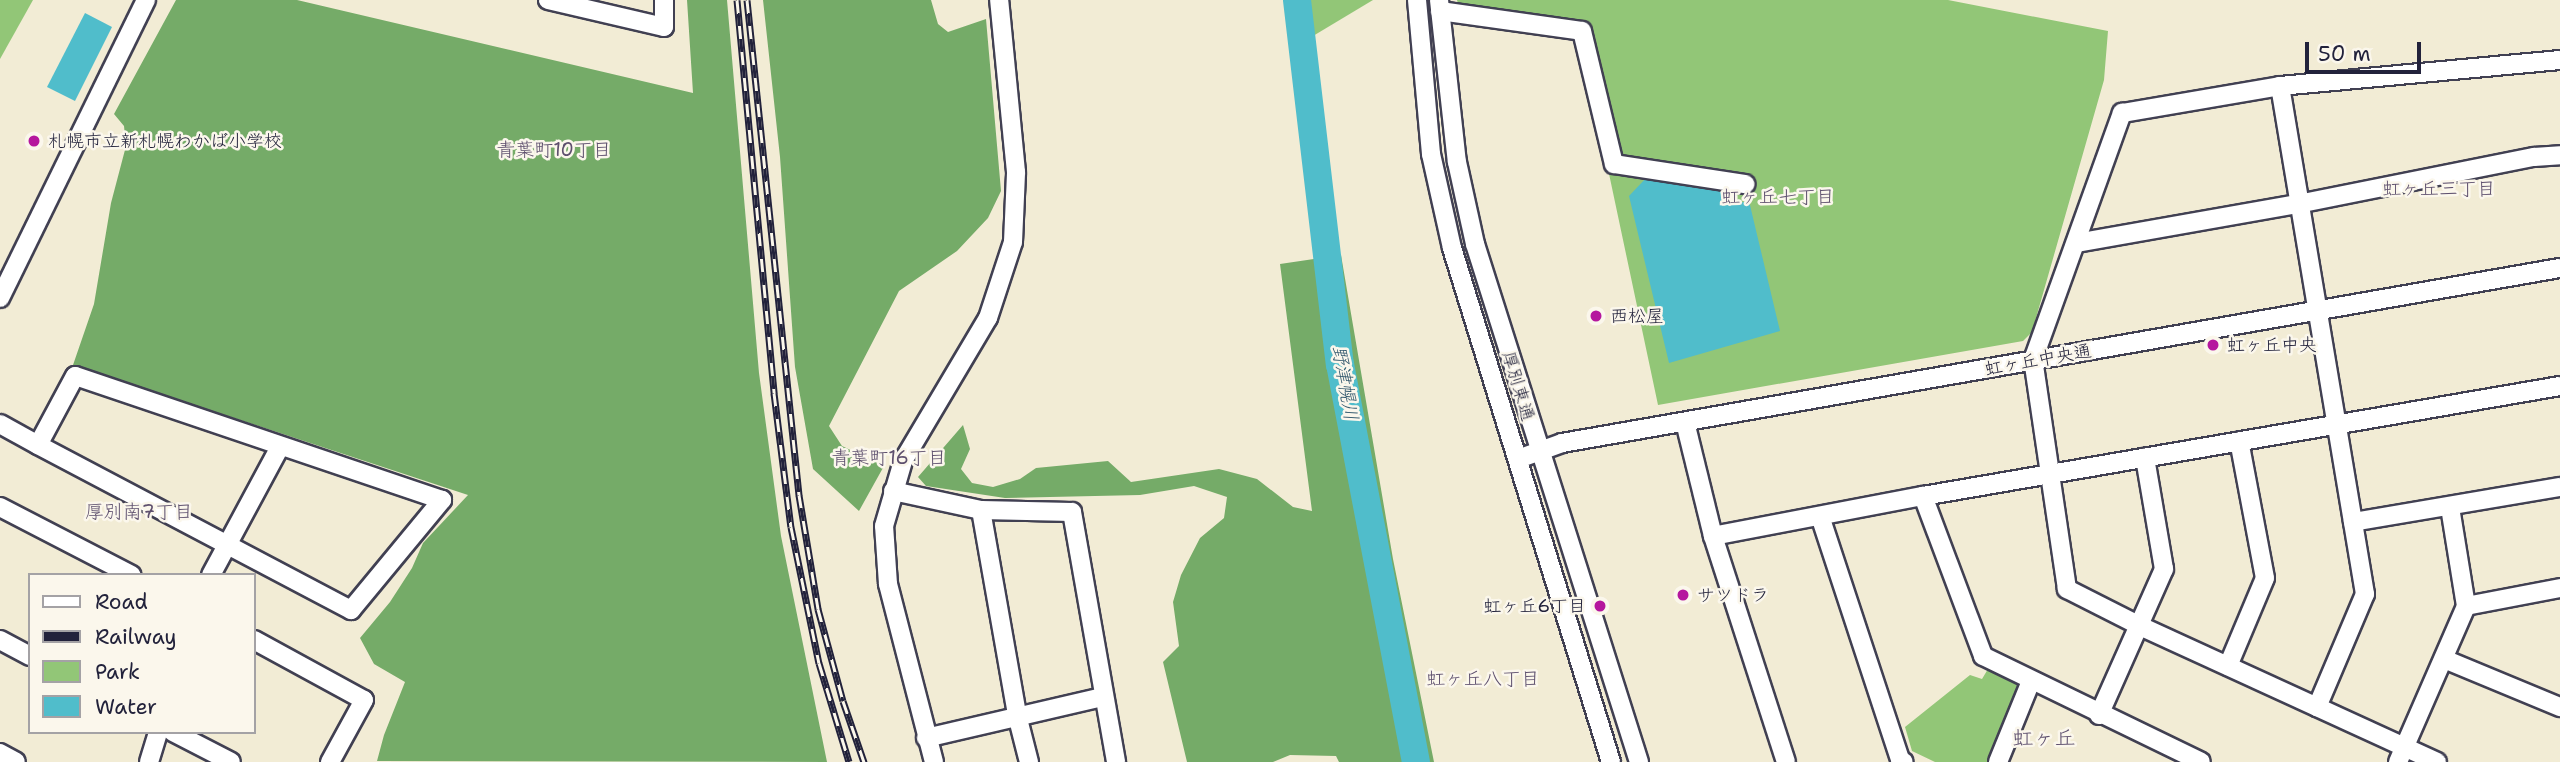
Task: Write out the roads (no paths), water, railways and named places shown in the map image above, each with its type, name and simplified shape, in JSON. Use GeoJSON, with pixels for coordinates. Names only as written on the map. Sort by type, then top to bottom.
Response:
{"type":"FeatureCollection","features":[{"type":"Feature","properties":{"kind":"street"},"geometry":{"type":"LineString","coordinates":[[1,294],[146,0]]}},
{"type":"Feature","properties":{"kind":"street"},"geometry":{"type":"LineString","coordinates":[[548,0],[664,27],[664,0]]}},
{"type":"Feature","properties":{"kind":"street"},"geometry":{"type":"LineString","coordinates":[[934,762],[888,584],[884,526],[903,461],[988,318],[1013,242],[1016,172],[999,0]]}},
{"type":"Feature","properties":{"kind":"street","name":"厚別東通"},"geometry":{"type":"LineString","coordinates":[[1417,0],[1431,154],[1452,248],[1611,762]]}},
{"type":"Feature","properties":{"kind":"street"},"geometry":{"type":"LineString","coordinates":[[1440,5],[1582,31],[1614,164],[1745,184]]}},
{"type":"Feature","properties":{"kind":"street","name":"厚別東通"},"geometry":{"type":"LineString","coordinates":[[1440,5],[1457,162],[1475,244],[1538,451],[1639,762]]}},
{"type":"Feature","properties":{"kind":"street"},"geometry":{"type":"LineString","coordinates":[[2437,762],[2401,755],[2317,707],[2138,625],[2067,589],[2033,360],[2122,113],[2280,86],[2560,60]]}},
{"type":"Feature","properties":{"kind":"street"},"geometry":{"type":"LineString","coordinates":[[2280,86],[2365,594],[2317,707]]}},
{"type":"Feature","properties":{"kind":"street"},"geometry":{"type":"LineString","coordinates":[[2076,243],[2298,204],[2534,157],[2560,155]]}},
{"type":"Feature","properties":{"kind":"street","name":"虹ヶ丘中央通"},"geometry":{"type":"LineString","coordinates":[[1518,459],[1562,443],[2560,268]]}},
{"type":"Feature","properties":{"kind":"street"},"geometry":{"type":"LineString","coordinates":[[0,424],[38,445],[351,610],[442,500],[75,376],[38,445]]}},
{"type":"Feature","properties":{"kind":"street"},"geometry":{"type":"LineString","coordinates":[[1713,536],[1923,496],[2560,386]]}},
{"type":"Feature","properties":{"kind":"street"},"geometry":{"type":"LineString","coordinates":[[1685,422],[1713,536],[1786,762]]}},
{"type":"Feature","properties":{"kind":"street"},"geometry":{"type":"LineString","coordinates":[[2228,666],[2265,578],[2239,441]]}},
{"type":"Feature","properties":{"kind":"street"},"geometry":{"type":"LineString","coordinates":[[212,573],[280,446]]}},
{"type":"Feature","properties":{"kind":"street"},"geometry":{"type":"LineString","coordinates":[[2099,715],[2164,569],[2145,458]]}},
{"type":"Feature","properties":{"kind":"street"},"geometry":{"type":"LineString","coordinates":[[2353,522],[2449,508],[2560,487]]}},
{"type":"Feature","properties":{"kind":"street"},"geometry":{"type":"LineString","coordinates":[[893,491],[981,510],[1072,512],[1115,762]]}},
{"type":"Feature","properties":{"kind":"street"},"geometry":{"type":"LineString","coordinates":[[1923,496],[1983,656],[2099,715],[2202,762]]}},
{"type":"Feature","properties":{"kind":"street"},"geometry":{"type":"LineString","coordinates":[[0,507],[128,573]]}},
{"type":"Feature","properties":{"kind":"street"},"geometry":{"type":"LineString","coordinates":[[2401,755],[2466,606],[2449,508]]}},
{"type":"Feature","properties":{"kind":"street"},"geometry":{"type":"LineString","coordinates":[[981,510],[1017,715],[1029,762]]}},
{"type":"Feature","properties":{"kind":"street"},"geometry":{"type":"LineString","coordinates":[[1820,516],[1900,760],[1904,762]]}},
{"type":"Feature","properties":{"kind":"street"},"geometry":{"type":"LineString","coordinates":[[2466,606],[2560,589]]}},
{"type":"Feature","properties":{"kind":"street"},"geometry":{"type":"LineString","coordinates":[[0,640],[28,655]]}},
{"type":"Feature","properties":{"kind":"street"},"geometry":{"type":"LineString","coordinates":[[256,641],[364,700],[330,762]]}},
{"type":"Feature","properties":{"kind":"street"},"geometry":{"type":"LineString","coordinates":[[2444,659],[2560,707]]}},
{"type":"Feature","properties":{"kind":"street"},"geometry":{"type":"LineString","coordinates":[[1998,762],[2031,681]]}},
{"type":"Feature","properties":{"kind":"street"},"geometry":{"type":"LineString","coordinates":[[926,738],[1017,715],[1102,698]]}},
{"type":"Feature","properties":{"kind":"street"},"geometry":{"type":"LineString","coordinates":[[149,762],[157,734]]}},
{"type":"Feature","properties":{"kind":"street"},"geometry":{"type":"LineString","coordinates":[[177,734],[231,762]]}},
{"type":"Feature","properties":{"kind":"street"},"geometry":{"type":"LineString","coordinates":[[0,753],[16,762]]}},
{"type":"Feature","properties":{"kind":"water"},"geometry":{"type":"Polygon","coordinates":[[[85,13],[112,27],[75,101],[47,87],[85,13]]]}},
{"type":"Feature","properties":{"kind":"water"},"geometry":{"type":"Polygon","coordinates":[[[1647,177],[1735,189],[1738,203],[1749,201],[1780,331],[1669,363],[1629,196],[1647,177]]]}},
{"type":"Feature","properties":{"kind":"waterway","name":"野津幌川"},"geometry":{"type":"LineString","coordinates":[[1297,0],[1340,364],[1416,762]]}},
{"type":"Feature","properties":{"kind":"railway"},"geometry":{"type":"LineString","coordinates":[[737,0],[774,393],[791,527],[819,663],[849,762]]}},
{"type":"Feature","properties":{"kind":"railway"},"geometry":{"type":"LineString","coordinates":[[747,0],[799,495],[818,609],[843,701],[864,762]]}},
{"type":"Feature","properties":{"kind":"place","name":"札幌市立新札幌わかば小学校"},"geometry":{"type":"Point","coordinates":[34,141]}},
{"type":"Feature","properties":{"kind":"place","name":"西松屋"},"geometry":{"type":"Point","coordinates":[1596,316]}},
{"type":"Feature","properties":{"kind":"place","name":"虹ヶ丘中央"},"geometry":{"type":"Point","coordinates":[2213,345]}},
{"type":"Feature","properties":{"kind":"place","name":"サツドラ"},"geometry":{"type":"Point","coordinates":[1683,595]}},
{"type":"Feature","properties":{"kind":"place","name":"虹ヶ丘6丁目"},"geometry":{"type":"Point","coordinates":[1600,606]}},
{"type":"Feature","properties":{"kind":"district","name":"青葉町10丁目"},"geometry":{"type":"Point","coordinates":[554,150]}},
{"type":"Feature","properties":{"kind":"district","name":"虹ヶ丘三丁目"},"geometry":{"type":"Point","coordinates":[2439,189]}},
{"type":"Feature","properties":{"kind":"district","name":"虹ヶ丘七丁目"},"geometry":{"type":"Point","coordinates":[1778,197]}},
{"type":"Feature","properties":{"kind":"district","name":"青葉町16丁目"},"geometry":{"type":"Point","coordinates":[889,458]}},
{"type":"Feature","properties":{"kind":"district","name":"厚別南7丁目"},"geometry":{"type":"Point","coordinates":[139,512]}},
{"type":"Feature","properties":{"kind":"district","name":"虹ヶ丘八丁目"},"geometry":{"type":"Point","coordinates":[1483,679]}},
{"type":"Feature","properties":{"kind":"district","name":"虹ヶ丘"},"geometry":{"type":"Point","coordinates":[2044,738]}}]}
